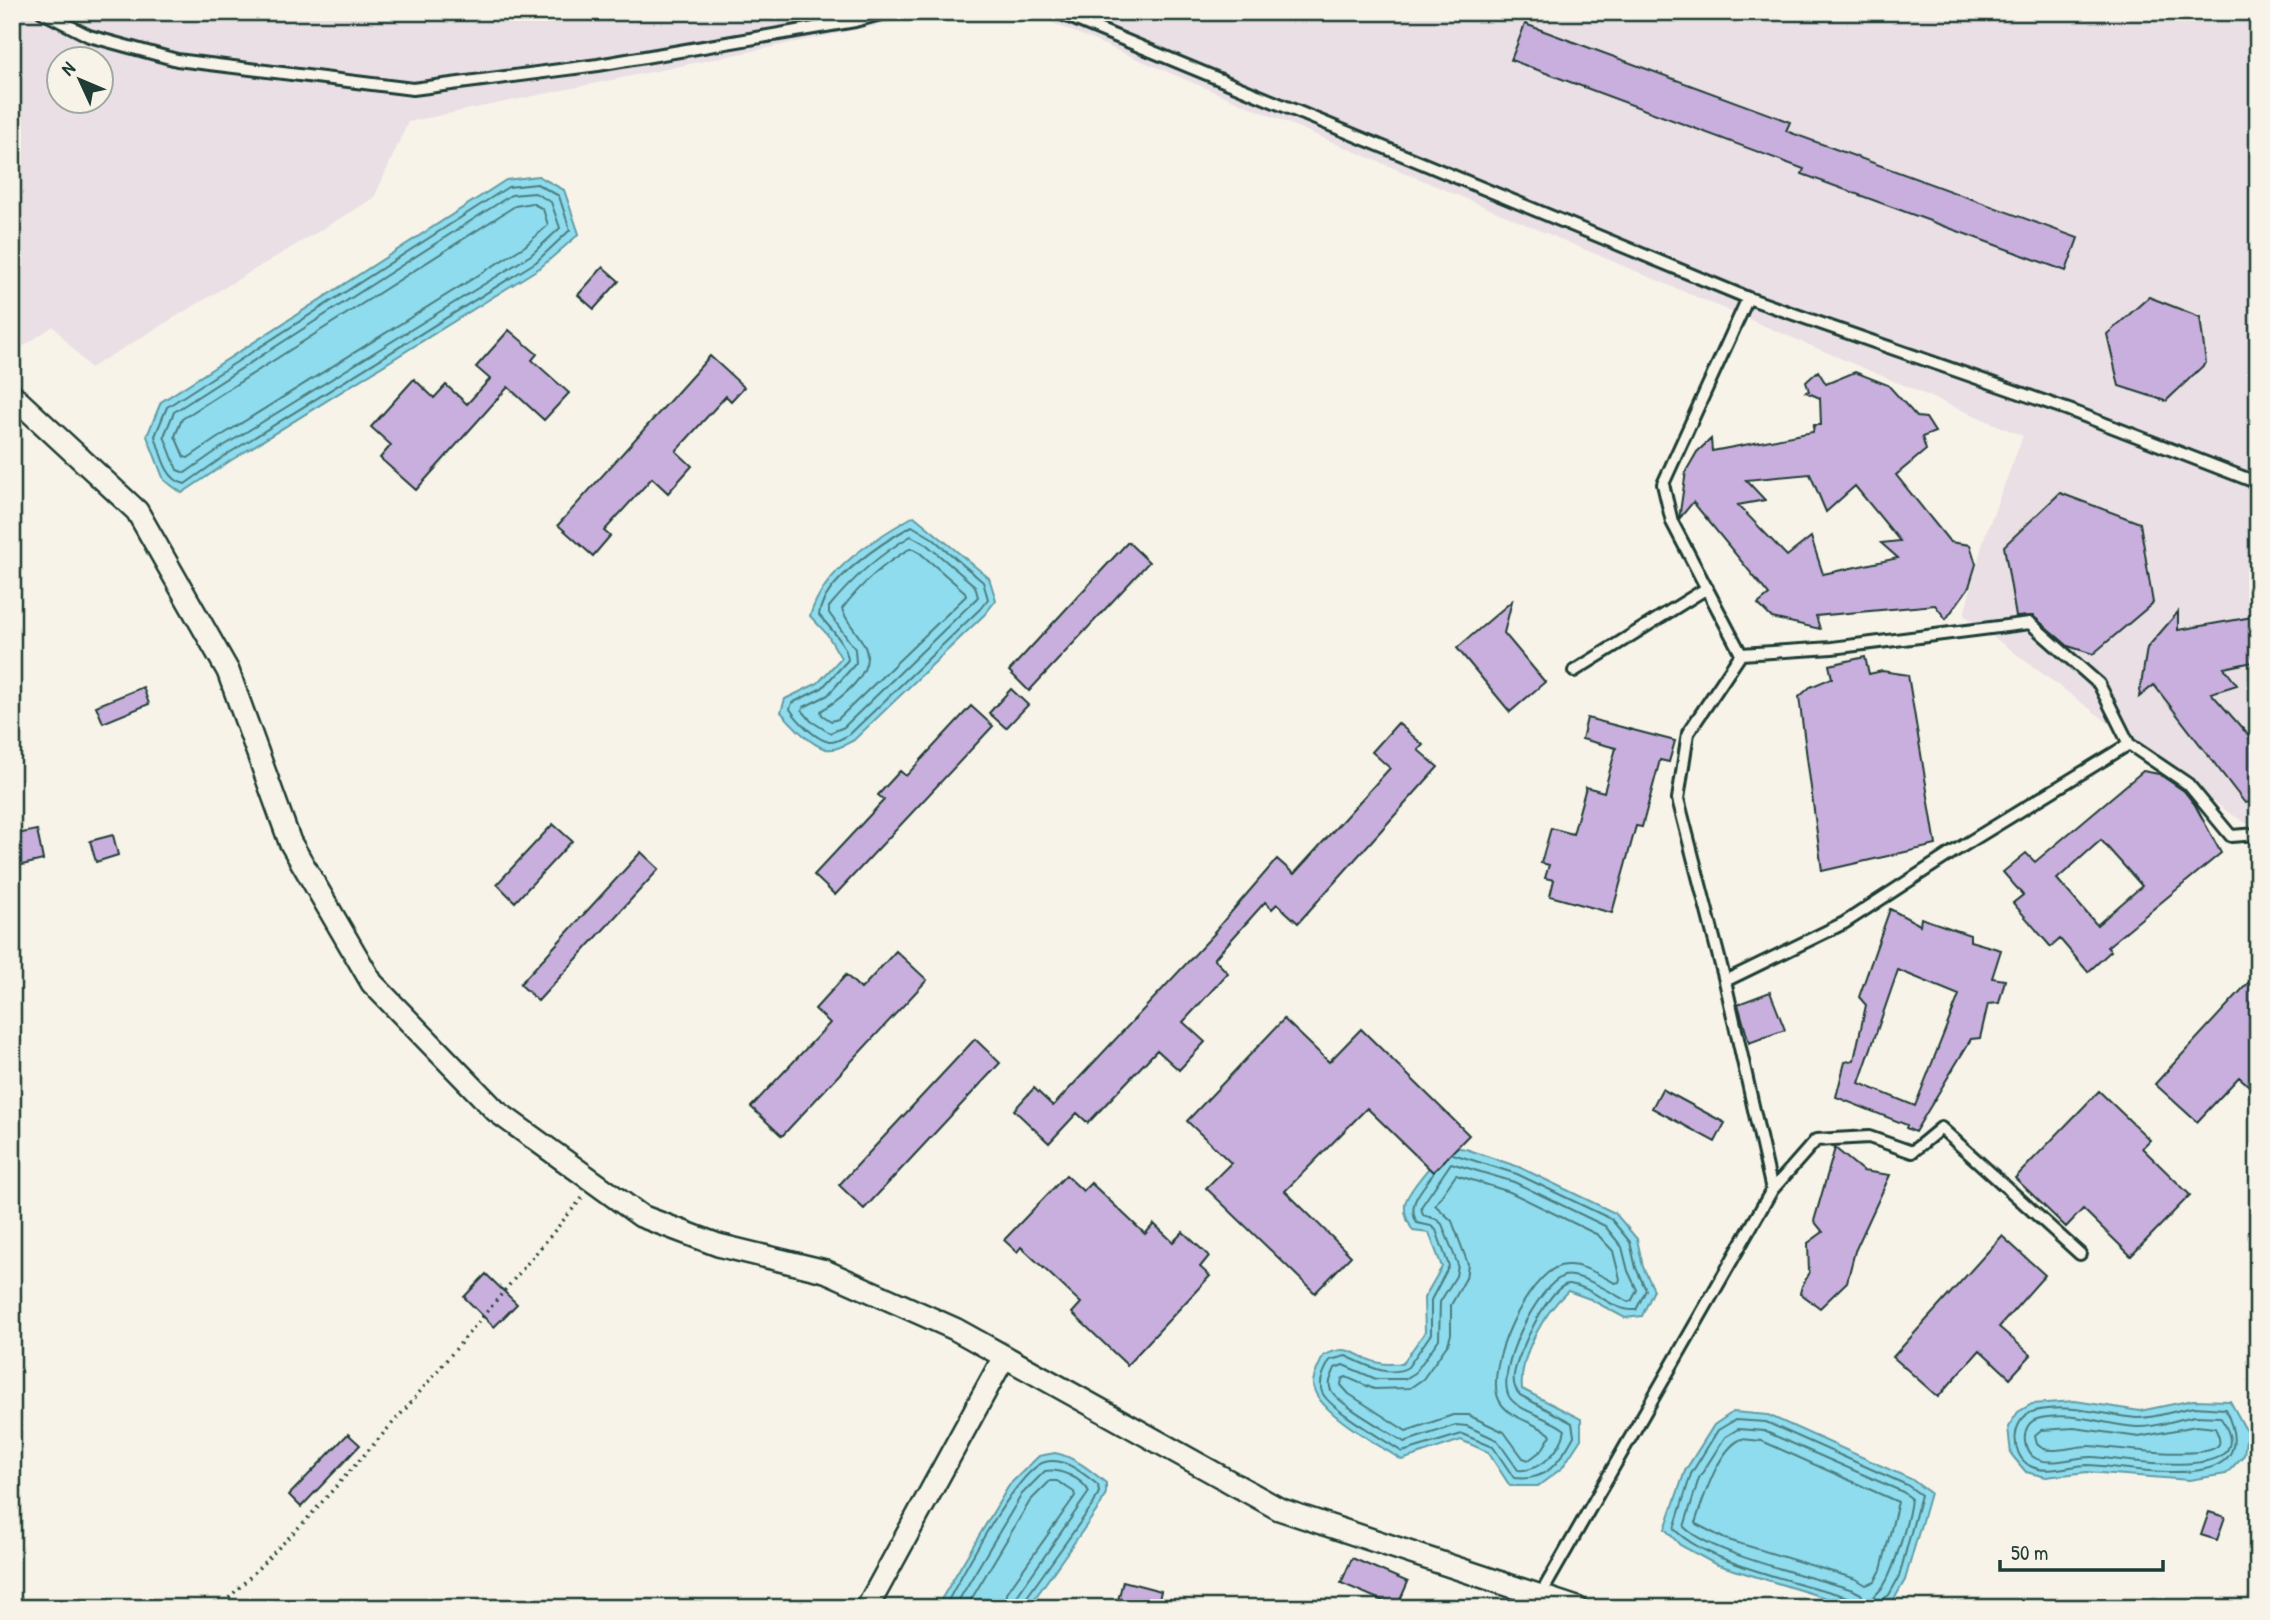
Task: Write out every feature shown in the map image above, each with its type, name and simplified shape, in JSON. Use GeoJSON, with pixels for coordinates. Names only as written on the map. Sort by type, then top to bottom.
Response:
{"type":"FeatureCollection","features":[{"type":"Feature","properties":{"kind":"street"},"geometry":{"type":"LineString","coordinates":[[12,396],[137,511],[228,671],[290,842],[372,984],[496,1111],[641,1216],[718,1245],[825,1271],[955,1329],[1279,1509],[1536,1602],[1577,1608]]}},
{"type":"Feature","properties":{"kind":"street"},"geometry":{"type":"LineString","coordinates":[[867,1608],[1004,1357]]}},
{"type":"Feature","properties":{"kind":"lane"},"geometry":{"type":"LineString","coordinates":[[42,12],[89,36],[177,60],[412,89],[598,65],[855,21],[888,12]]}},
{"type":"Feature","properties":{"kind":"lane"},"geometry":{"type":"LineString","coordinates":[[1058,12],[1748,298],[2069,410],[2258,483]]}},
{"type":"Feature","properties":{"kind":"lane"},"geometry":{"type":"LineString","coordinates":[[1741,653],[1672,522],[1663,484],[1748,298]]}},
{"type":"Feature","properties":{"kind":"lane"},"geometry":{"type":"LineString","coordinates":[[1574,671],[1707,588]]}},
{"type":"Feature","properties":{"kind":"lane"},"geometry":{"type":"LineString","coordinates":[[1741,653],[1832,648],[2030,622],[2099,684],[2129,744],[2188,784],[2231,836],[2258,834]]}},
{"type":"Feature","properties":{"kind":"lane"},"geometry":{"type":"LineString","coordinates":[[1741,653],[1688,733],[1678,799],[1725,981],[1772,1190]]}},
{"type":"Feature","properties":{"kind":"lane"},"geometry":{"type":"LineString","coordinates":[[1725,981],[1844,923],[1953,852],[2129,744]]}},
{"type":"Feature","properties":{"kind":"lane"},"geometry":{"type":"LineString","coordinates":[[1536,1602],[1772,1190],[1816,1140],[1869,1137],[1912,1152],[1941,1128],[2080,1254]]}},
{"type":"Feature","properties":{"kind":"path"},"geometry":{"type":"LineString","coordinates":[[219,1608],[306,1520],[408,1406],[595,1182]]}},
{"type":"Feature","properties":{"kind":"shaded area"},"geometry":{"type":"Polygon","coordinates":[[[12,12],[942,12],[408,122],[374,198],[90,368],[53,326],[12,354],[12,12]]]}},
{"type":"Feature","properties":{"kind":"shaded area"},"geometry":{"type":"Polygon","coordinates":[[[1027,12],[2258,12],[2258,826],[2251,826],[2228,812],[1964,615],[1984,538],[2023,436],[1027,12]]]}},
{"type":"Feature","properties":{"kind":"water"},"geometry":{"type":"Polygon","coordinates":[[[538,176],[564,190],[579,234],[541,267],[182,493],[164,480],[147,436],[161,402],[506,180],[538,176]]]}},
{"type":"Feature","properties":{"kind":"water"},"geometry":{"type":"Polygon","coordinates":[[[914,516],[989,578],[996,600],[985,614],[854,740],[833,749],[820,747],[802,734],[781,712],[785,699],[818,683],[841,658],[827,634],[810,616],[827,584],[852,557],[914,516]]]}},
{"type":"Feature","properties":{"kind":"water"},"geometry":{"type":"Polygon","coordinates":[[[1448,1146],[1466,1149],[1519,1167],[1615,1213],[1637,1239],[1643,1267],[1654,1290],[1642,1316],[1625,1318],[1590,1299],[1568,1291],[1542,1323],[1525,1362],[1522,1389],[1581,1419],[1581,1439],[1562,1468],[1538,1486],[1510,1486],[1488,1452],[1461,1440],[1402,1460],[1349,1426],[1323,1404],[1315,1393],[1313,1382],[1323,1356],[1347,1350],[1371,1361],[1402,1364],[1425,1332],[1424,1298],[1442,1267],[1429,1233],[1413,1231],[1406,1215],[1405,1204],[1417,1183],[1448,1146]]]}},
{"type":"Feature","properties":{"kind":"water"},"geometry":{"type":"Polygon","coordinates":[[[2193,1400],[2230,1401],[2247,1432],[2244,1455],[2226,1474],[2189,1480],[2087,1472],[2046,1477],[2026,1472],[2011,1454],[2008,1427],[2018,1412],[2032,1404],[2075,1401],[2140,1411],[2193,1400]]]}},
{"type":"Feature","properties":{"kind":"water"},"geometry":{"type":"Polygon","coordinates":[[[1733,1412],[1768,1415],[1911,1479],[1930,1493],[1905,1580],[1893,1601],[1880,1608],[1852,1606],[1715,1564],[1680,1545],[1665,1529],[1685,1471],[1714,1425],[1733,1412]]]}},
{"type":"Feature","properties":{"kind":"water"},"geometry":{"type":"Polygon","coordinates":[[[1055,1453],[1076,1461],[1095,1474],[1106,1483],[1106,1493],[1100,1506],[1028,1608],[936,1608],[1010,1484],[1039,1456],[1055,1453]]]}},
{"type":"Feature","properties":{"kind":"building"},"geometry":{"type":"Polygon","coordinates":[[[1525,24],[1790,122],[1786,131],[2078,238],[2066,271],[1802,174],[1804,169],[1511,60],[1525,24]]]}},
{"type":"Feature","properties":{"kind":"building"},"geometry":{"type":"Polygon","coordinates":[[[603,267],[619,281],[594,309],[578,295],[603,267]]]}},
{"type":"Feature","properties":{"kind":"building"},"geometry":{"type":"Polygon","coordinates":[[[2149,297],[2200,317],[2206,363],[2166,401],[2119,386],[2107,334],[2149,297]]]}},
{"type":"Feature","properties":{"kind":"building"},"geometry":{"type":"Polygon","coordinates":[[[509,330],[537,354],[532,360],[569,393],[544,420],[508,387],[416,490],[380,458],[391,445],[371,427],[414,379],[434,398],[446,385],[467,404],[490,379],[476,367],[509,330]]]}},
{"type":"Feature","properties":{"kind":"building"},"geometry":{"type":"Polygon","coordinates":[[[710,356],[744,387],[731,401],[726,396],[676,451],[692,466],[668,493],[652,478],[604,531],[610,536],[593,556],[558,525],[710,356]]]}},
{"type":"Feature","properties":{"kind":"building"},"geometry":{"type":"Polygon","coordinates":[[[1818,371],[1826,384],[1855,372],[1888,385],[1917,417],[1926,418],[1935,432],[1922,437],[1926,450],[1896,475],[1950,542],[1970,545],[1976,564],[1969,587],[1946,619],[1935,605],[1816,616],[1820,629],[1772,618],[1758,604],[1769,595],[1693,502],[1679,519],[1686,471],[1697,452],[1711,439],[1712,451],[1813,432],[1814,425],[1821,425],[1820,398],[1806,392],[1809,391],[1806,382],[1818,371]],[[1810,474],[1746,480],[1765,500],[1738,505],[1787,556],[1811,537],[1823,574],[1898,558],[1881,543],[1900,541],[1855,486],[1826,512],[1810,474]]]}},
{"type":"Feature","properties":{"kind":"building"},"geometry":{"type":"Polygon","coordinates":[[[2060,493],[2140,523],[2153,603],[2093,654],[2068,646],[2033,616],[2016,617],[2004,546],[2060,493]]]}},
{"type":"Feature","properties":{"kind":"building"},"geometry":{"type":"Polygon","coordinates":[[[1128,542],[1149,562],[1029,691],[1009,671],[1128,542]]]}},
{"type":"Feature","properties":{"kind":"building"},"geometry":{"type":"Polygon","coordinates":[[[1512,601],[1504,633],[1545,682],[1510,712],[1457,648],[1512,601]]]}},
{"type":"Feature","properties":{"kind":"building"},"geometry":{"type":"Polygon","coordinates":[[[2178,612],[2178,630],[2258,616],[2258,661],[2224,668],[2237,685],[2211,693],[2258,746],[2258,801],[2245,803],[2154,685],[2139,697],[2147,648],[2178,612]]]}},
{"type":"Feature","properties":{"kind":"building"},"geometry":{"type":"Polygon","coordinates":[[[1865,657],[1869,674],[1882,671],[1908,675],[1936,845],[1822,871],[1799,697],[1810,687],[1832,678],[1829,665],[1865,657]]]}},
{"type":"Feature","properties":{"kind":"building"},"geometry":{"type":"Polygon","coordinates":[[[143,687],[149,704],[103,723],[96,706],[143,687]]]}},
{"type":"Feature","properties":{"kind":"building"},"geometry":{"type":"Polygon","coordinates":[[[1011,689],[1028,705],[1006,728],[989,713],[1011,689]]]}},
{"type":"Feature","properties":{"kind":"building"},"geometry":{"type":"Polygon","coordinates":[[[971,706],[993,726],[835,895],[814,875],[884,800],[878,795],[900,771],[906,776],[971,706]]]}},
{"type":"Feature","properties":{"kind":"building"},"geometry":{"type":"Polygon","coordinates":[[[1587,718],[1675,741],[1669,762],[1660,760],[1642,827],[1636,826],[1612,913],[1550,896],[1554,880],[1545,878],[1549,865],[1541,863],[1551,828],[1573,834],[1586,787],[1604,792],[1616,748],[1582,739],[1587,718]]]}},
{"type":"Feature","properties":{"kind":"building"},"geometry":{"type":"Polygon","coordinates":[[[1398,723],[1423,745],[1418,750],[1438,767],[1298,923],[1277,904],[1272,909],[1265,902],[1214,959],[1228,973],[1183,1022],[1205,1042],[1179,1070],[1157,1050],[1088,1123],[1077,1113],[1049,1143],[1014,1110],[1034,1088],[1053,1106],[1215,933],[1277,859],[1294,874],[1390,768],[1372,752],[1398,723]]]}},
{"type":"Feature","properties":{"kind":"building"},"geometry":{"type":"Polygon","coordinates":[[[2143,771],[2159,774],[2184,791],[2195,805],[2221,853],[2107,947],[2111,951],[2088,972],[2060,939],[2051,947],[2013,903],[2023,895],[2003,872],[2026,853],[2035,862],[2143,771]],[[2101,840],[2057,879],[2097,925],[2142,886],[2101,840]]]}},
{"type":"Feature","properties":{"kind":"building"},"geometry":{"type":"Polygon","coordinates":[[[553,824],[572,841],[515,902],[497,884],[553,824]]]}},
{"type":"Feature","properties":{"kind":"building"},"geometry":{"type":"Polygon","coordinates":[[[37,830],[43,860],[18,866],[12,835],[37,830]]]}},
{"type":"Feature","properties":{"kind":"building"},"geometry":{"type":"Polygon","coordinates":[[[113,835],[118,855],[96,862],[90,841],[113,835]]]}},
{"type":"Feature","properties":{"kind":"building"},"geometry":{"type":"Polygon","coordinates":[[[641,852],[659,869],[538,1001],[520,984],[641,852]]]}},
{"type":"Feature","properties":{"kind":"building"},"geometry":{"type":"Polygon","coordinates":[[[1890,909],[1920,925],[1921,918],[1970,935],[1970,941],[2001,950],[1992,978],[2005,980],[1999,1003],[1988,1004],[1980,1038],[1971,1039],[1915,1132],[1906,1128],[1907,1125],[1836,1097],[1845,1062],[1854,1060],[1866,1005],[1859,997],[1890,909]],[[1898,970],[1859,1083],[1915,1106],[1959,995],[1898,970]]]}},
{"type":"Feature","properties":{"kind":"building"},"geometry":{"type":"Polygon","coordinates":[[[896,951],[927,980],[782,1136],[751,1107],[830,1023],[815,1009],[846,975],[861,989],[896,951]]]}},
{"type":"Feature","properties":{"kind":"building"},"geometry":{"type":"Polygon","coordinates":[[[2258,972],[2258,1094],[2239,1077],[2197,1122],[2155,1084],[2258,972]]]}},
{"type":"Feature","properties":{"kind":"building"},"geometry":{"type":"Polygon","coordinates":[[[1770,992],[1785,1030],[1749,1043],[1738,1004],[1770,992]]]}},
{"type":"Feature","properties":{"kind":"building"},"geometry":{"type":"Polygon","coordinates":[[[1284,1019],[1329,1062],[1361,1029],[1469,1135],[1433,1172],[1367,1108],[1285,1191],[1351,1256],[1315,1293],[1206,1188],[1231,1163],[1187,1121],[1284,1019]]]}},
{"type":"Feature","properties":{"kind":"building"},"geometry":{"type":"Polygon","coordinates":[[[975,1039],[1000,1063],[864,1209],[839,1185],[975,1039]]]}},
{"type":"Feature","properties":{"kind":"building"},"geometry":{"type":"Polygon","coordinates":[[[1662,1089],[1725,1123],[1715,1142],[1652,1108],[1662,1089]]]}},
{"type":"Feature","properties":{"kind":"building"},"geometry":{"type":"Polygon","coordinates":[[[2099,1091],[2150,1140],[2142,1148],[2190,1195],[2131,1256],[2083,1209],[2066,1227],[2015,1178],[2099,1091]]]}},
{"type":"Feature","properties":{"kind":"building"},"geometry":{"type":"Polygon","coordinates":[[[1835,1148],[1863,1171],[1890,1175],[1855,1251],[1847,1282],[1820,1308],[1800,1293],[1809,1274],[1808,1243],[1823,1232],[1814,1221],[1835,1148]]]}},
{"type":"Feature","properties":{"kind":"building"},"geometry":{"type":"Polygon","coordinates":[[[1066,1175],[1083,1191],[1091,1183],[1145,1234],[1154,1224],[1173,1242],[1183,1232],[1209,1256],[1200,1267],[1210,1276],[1127,1365],[1072,1313],[1081,1303],[1021,1247],[1017,1252],[1004,1240],[1066,1175]]]}},
{"type":"Feature","properties":{"kind":"building"},"geometry":{"type":"Polygon","coordinates":[[[2002,1236],[2045,1275],[1999,1327],[2031,1355],[2010,1378],[1980,1350],[1938,1397],[1893,1357],[2002,1236]]]}},
{"type":"Feature","properties":{"kind":"building"},"geometry":{"type":"Polygon","coordinates":[[[486,1274],[517,1304],[494,1327],[464,1297],[486,1274]]]}},
{"type":"Feature","properties":{"kind":"building"},"geometry":{"type":"Polygon","coordinates":[[[348,1434],[360,1445],[301,1507],[289,1495],[348,1434]]]}},
{"type":"Feature","properties":{"kind":"building"},"geometry":{"type":"Polygon","coordinates":[[[2209,1512],[2225,1517],[2217,1540],[2201,1535],[2209,1512]]]}},
{"type":"Feature","properties":{"kind":"building"},"geometry":{"type":"Polygon","coordinates":[[[1352,1558],[1408,1582],[1397,1607],[1341,1583],[1352,1558]]]}},
{"type":"Feature","properties":{"kind":"building"},"geometry":{"type":"Polygon","coordinates":[[[1123,1581],[1161,1591],[1157,1608],[1116,1608],[1123,1581]]]}}]}
